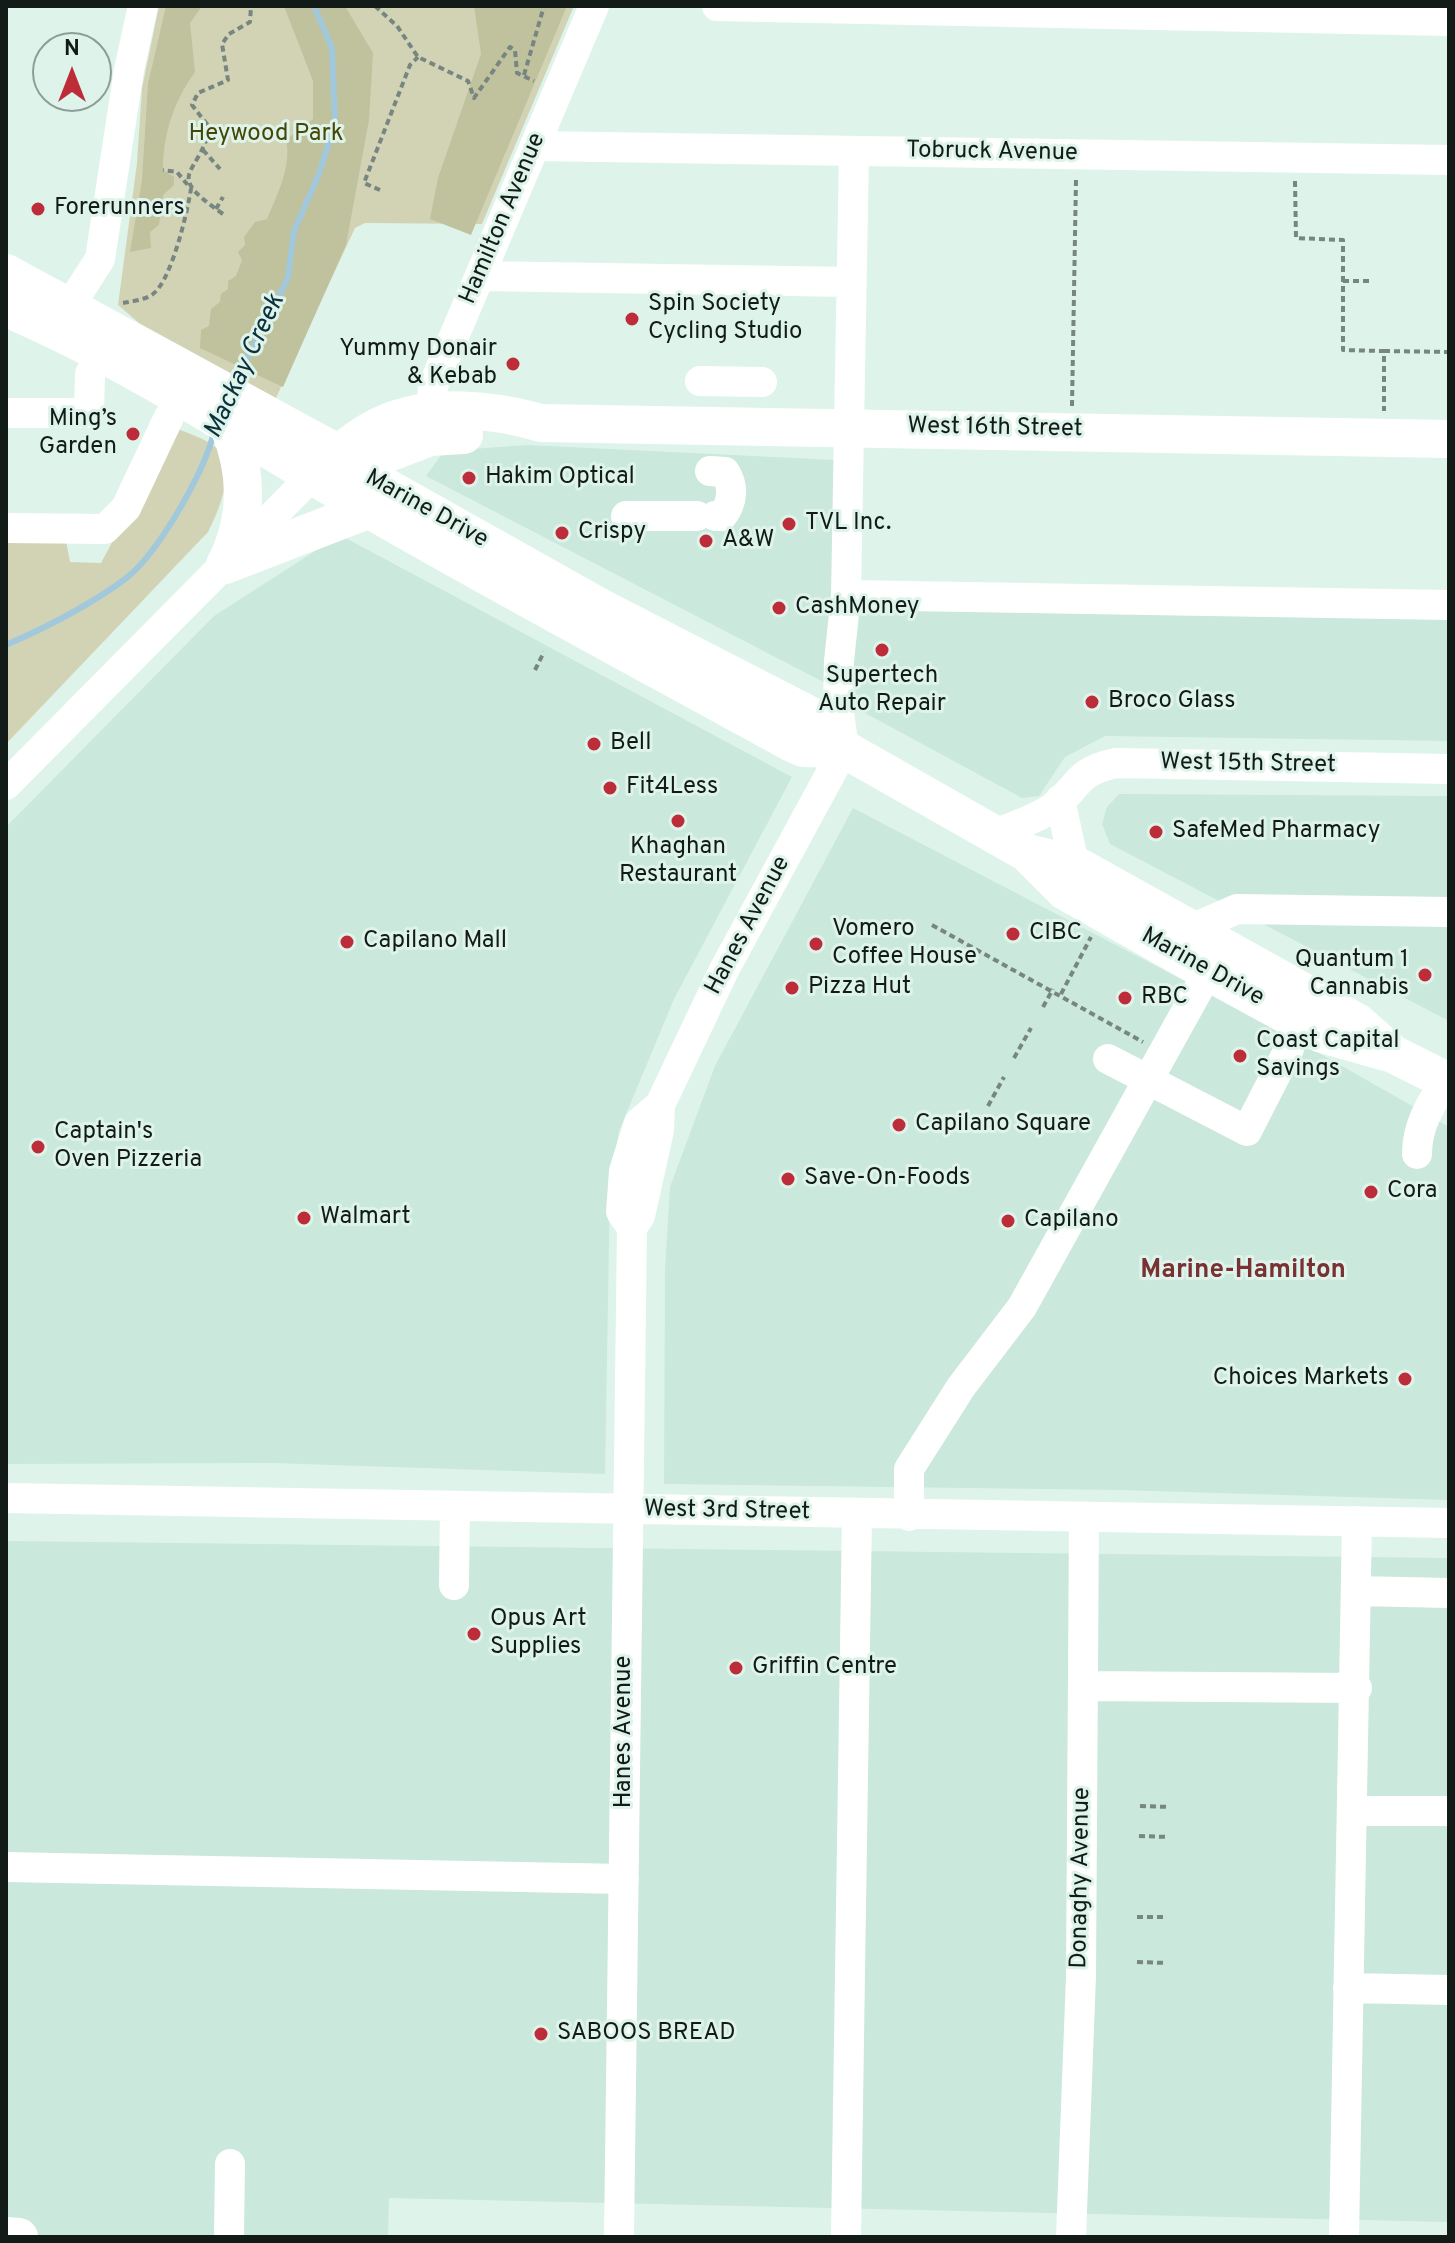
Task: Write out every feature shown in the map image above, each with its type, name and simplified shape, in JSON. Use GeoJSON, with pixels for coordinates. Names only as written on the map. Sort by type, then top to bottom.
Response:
{"type":"FeatureCollection","features":[{"type":"Feature","properties":{"kind":"main road","name":"Marine Drive"},"geometry":{"type":"LineString","coordinates":[[6,273],[69,307],[190,402]]}},
{"type":"Feature","properties":{"kind":"main road","name":"Marine Drive"},"geometry":{"type":"LineString","coordinates":[[6,308],[190,402],[236,415],[815,718],[844,749],[1027,853],[1065,891],[1322,1034],[1393,1054],[1447,1082]]}},
{"type":"Feature","properties":{"kind":"main road","name":"West 16th Street"},"geometry":{"type":"LineString","coordinates":[[335,466],[430,424],[504,412],[541,423],[740,424],[1449,439]]}},
{"type":"Feature","properties":{"kind":"main road"},"geometry":{"type":"LineString","coordinates":[[225,565],[238,539],[244,503],[236,415]]}},
{"type":"Feature","properties":{"kind":"main road","name":"Marine Drive"},"geometry":{"type":"LineString","coordinates":[[335,466],[370,509],[792,743],[803,748],[844,749]]}},
{"type":"Feature","properties":{"kind":"main road"},"geometry":{"type":"LineString","coordinates":[[225,565],[370,509]]}},
{"type":"Feature","properties":{"kind":"main road","name":"Marine Drive"},"geometry":{"type":"LineString","coordinates":[[1027,853],[1074,864],[1358,1023],[1393,1054]]}},
{"type":"Feature","properties":{"kind":"main road"},"geometry":{"type":"LineString","coordinates":[[6,2236],[19,2237]]}},
{"type":"Feature","properties":{"kind":"street"},"geometry":{"type":"LineString","coordinates":[[69,307],[100,259],[129,70],[143,6]]}},
{"type":"Feature","properties":{"kind":"street","name":"Hamilton Avenue"},"geometry":{"type":"LineString","coordinates":[[430,424],[433,386],[594,6]]}},
{"type":"Feature","properties":{"kind":"street"},"geometry":{"type":"LineString","coordinates":[[717,6],[1449,21]]}},
{"type":"Feature","properties":{"kind":"street","name":"Tobruck Avenue"},"geometry":{"type":"LineString","coordinates":[[535,146],[1449,160]]}},
{"type":"Feature","properties":{"kind":"street"},"geometry":{"type":"LineString","coordinates":[[844,749],[838,705],[846,595],[854,151]]}},
{"type":"Feature","properties":{"kind":"street"},"geometry":{"type":"LineString","coordinates":[[480,276],[851,282]]}},
{"type":"Feature","properties":{"kind":"street"},"geometry":{"type":"LineString","coordinates":[[6,413],[89,413],[90,374],[100,356]]}},
{"type":"Feature","properties":{"kind":"street"},"geometry":{"type":"LineString","coordinates":[[700,381],[751,382],[740,424]]}},
{"type":"Feature","properties":{"kind":"street"},"geometry":{"type":"LineString","coordinates":[[6,528],[105,529],[126,508],[190,402]]}},
{"type":"Feature","properties":{"kind":"street"},"geometry":{"type":"LineString","coordinates":[[6,785],[225,565],[335,466]]}},
{"type":"Feature","properties":{"kind":"street"},"geometry":{"type":"LineString","coordinates":[[626,516],[722,516],[730,507],[731,487],[725,472],[710,471]]}},
{"type":"Feature","properties":{"kind":"street"},"geometry":{"type":"LineString","coordinates":[[846,595],[1449,605]]}},
{"type":"Feature","properties":{"kind":"street","name":"Hanes Avenue"},"geometry":{"type":"LineString","coordinates":[[619,2237],[632,1228],[621,1212],[624,1171],[639,1123],[660,1105],[724,970],[844,749]]}},
{"type":"Feature","properties":{"kind":"street","name":"West 15th Street"},"geometry":{"type":"LineString","coordinates":[[995,834],[1041,814],[1093,768],[1116,763],[1449,769]]}},
{"type":"Feature","properties":{"kind":"street"},"geometry":{"type":"LineString","coordinates":[[1060,800],[1074,864]]}},
{"type":"Feature","properties":{"kind":"street"},"geometry":{"type":"LineString","coordinates":[[1189,930],[1237,909],[1449,912]]}},
{"type":"Feature","properties":{"kind":"street"},"geometry":{"type":"LineString","coordinates":[[909,1516],[909,1469],[961,1387],[1022,1307],[1208,972]]}},
{"type":"Feature","properties":{"kind":"street"},"geometry":{"type":"LineString","coordinates":[[1108,1059],[1247,1131],[1289,1049]]}},
{"type":"Feature","properties":{"kind":"street"},"geometry":{"type":"LineString","coordinates":[[1417,1154],[1417,1137],[1427,1110],[1447,1082]]}},
{"type":"Feature","properties":{"kind":"street","name":"West 3rd Street"},"geometry":{"type":"LineString","coordinates":[[6,1498],[1449,1523]]}},
{"type":"Feature","properties":{"kind":"street"},"geometry":{"type":"LineString","coordinates":[[454,1585],[455,1507]]}},
{"type":"Feature","properties":{"kind":"street"},"geometry":{"type":"LineString","coordinates":[[846,2237],[857,1514]]}},
{"type":"Feature","properties":{"kind":"street","name":"Donaghy Avenue"},"geometry":{"type":"LineString","coordinates":[[1071,2237],[1081,1976],[1084,1519]]}},
{"type":"Feature","properties":{"kind":"street"},"geometry":{"type":"LineString","coordinates":[[1344,2237],[1357,1688],[1357,1521]]}},
{"type":"Feature","properties":{"kind":"street"},"geometry":{"type":"LineString","coordinates":[[1357,1591],[1449,1593]]}},
{"type":"Feature","properties":{"kind":"street"},"geometry":{"type":"LineString","coordinates":[[1084,1686],[1357,1688]]}},
{"type":"Feature","properties":{"kind":"street"},"geometry":{"type":"LineString","coordinates":[[1353,1811],[1449,1811]]}},
{"type":"Feature","properties":{"kind":"street"},"geometry":{"type":"LineString","coordinates":[[6,1867],[624,1879]]}},
{"type":"Feature","properties":{"kind":"street"},"geometry":{"type":"LineString","coordinates":[[1348,1988],[1449,1990]]}},
{"type":"Feature","properties":{"kind":"street"},"geometry":{"type":"LineString","coordinates":[[229,2237],[230,2164]]}},
{"type":"Feature","properties":{"kind":"path"},"geometry":{"type":"LineString","coordinates":[[113,305],[152,294],[162,282],[181,239],[191,189],[188,171],[203,149],[210,128],[192,105],[198,93],[228,80],[222,44],[229,34],[250,22],[251,6]]}},
{"type":"Feature","properties":{"kind":"path"},"geometry":{"type":"LineString","coordinates":[[375,6],[397,26],[418,57],[468,81],[474,98],[510,47],[516,54],[517,73],[524,75],[544,6]]}},
{"type":"Feature","properties":{"kind":"path"},"geometry":{"type":"LineString","coordinates":[[380,190],[364,183],[410,65],[418,57]]}},
{"type":"Feature","properties":{"kind":"path"},"geometry":{"type":"LineString","coordinates":[[203,149],[220,169]]}},
{"type":"Feature","properties":{"kind":"path"},"geometry":{"type":"LineString","coordinates":[[163,170],[177,172],[191,189],[223,214]]}},
{"type":"Feature","properties":{"kind":"path"},"geometry":{"type":"LineString","coordinates":[[1073,397],[1076,171]]}},
{"type":"Feature","properties":{"kind":"path"},"geometry":{"type":"LineString","coordinates":[[1295,175],[1296,238],[1343,240],[1343,350],[1449,352]]}},
{"type":"Feature","properties":{"kind":"path"},"geometry":{"type":"LineString","coordinates":[[216,209],[223,197]]}},
{"type":"Feature","properties":{"kind":"path"},"geometry":{"type":"LineString","coordinates":[[1343,281],[1372,281]]}},
{"type":"Feature","properties":{"kind":"path"},"geometry":{"type":"LineString","coordinates":[[1384,351],[1384,413]]}},
{"type":"Feature","properties":{"kind":"path"},"geometry":{"type":"LineString","coordinates":[[535,670],[544,652]]}},
{"type":"Feature","properties":{"kind":"path"},"geometry":{"type":"LineString","coordinates":[[932,925],[1053,989],[1148,1045]]}},
{"type":"Feature","properties":{"kind":"path"},"geometry":{"type":"LineString","coordinates":[[1061,994],[1091,937]]}},
{"type":"Feature","properties":{"kind":"path"},"geometry":{"type":"LineString","coordinates":[[1043,1007],[1053,989]]}},
{"type":"Feature","properties":{"kind":"path"},"geometry":{"type":"LineString","coordinates":[[1014,1058],[1031,1028]]}},
{"type":"Feature","properties":{"kind":"path"},"geometry":{"type":"LineString","coordinates":[[988,1106],[1004,1077]]}},
{"type":"Feature","properties":{"kind":"path"},"geometry":{"type":"LineString","coordinates":[[1140,1806],[1170,1807]]}},
{"type":"Feature","properties":{"kind":"path"},"geometry":{"type":"LineString","coordinates":[[1139,1836],[1169,1837]]}},
{"type":"Feature","properties":{"kind":"path"},"geometry":{"type":"LineString","coordinates":[[1137,1917],[1167,1917]]}},
{"type":"Feature","properties":{"kind":"path"},"geometry":{"type":"LineString","coordinates":[[1137,1962],[1167,1963]]}},
{"type":"Feature","properties":{"kind":"shaded area"},"geometry":{"type":"Polygon","coordinates":[[[166,6],[202,6],[190,23],[195,72],[176,106],[165,144],[163,170],[174,177],[174,185],[163,195],[159,225],[150,232],[151,248],[130,252],[142,180],[148,84],[166,6]]]}},
{"type":"Feature","properties":{"kind":"shaded area"},"geometry":{"type":"Polygon","coordinates":[[[284,6],[345,6],[373,53],[369,120],[346,245],[283,387],[200,348],[201,330],[209,326],[211,309],[228,289],[228,281],[236,276],[242,260],[238,252],[245,245],[244,237],[255,222],[267,219],[275,200],[287,160],[286,140],[313,119],[313,81],[284,6]]]}},
{"type":"Feature","properties":{"kind":"shaded area"},"geometry":{"type":"Polygon","coordinates":[[[474,6],[567,6],[471,235],[430,219],[438,178],[481,54],[474,6]]]}},
{"type":"Feature","properties":{"kind":"shaded area"},"geometry":{"type":"Polygon","coordinates":[[[527,445],[836,460],[835,688],[426,476],[444,451],[527,445]]]}},
{"type":"Feature","properties":{"kind":"shaded area","name":"Capilano Mall"},"geometry":{"type":"Polygon","coordinates":[[[340,535],[792,777],[674,999],[619,1131],[610,1186],[605,1474],[272,1463],[6,1464],[6,827],[214,616],[340,535]]]}},
{"type":"Feature","properties":{"kind":"shaded area"},"geometry":{"type":"Polygon","coordinates":[[[853,606],[1449,615],[1449,741],[1105,736],[1065,757],[1039,796],[1022,798],[854,707],[853,606]]]}},
{"type":"Feature","properties":{"kind":"shaded area"},"geometry":{"type":"Polygon","coordinates":[[[1119,794],[1449,796],[1449,1021],[1110,844],[1102,824],[1107,807],[1119,794]]]}},
{"type":"Feature","properties":{"kind":"shaded area"},"geometry":{"type":"Polygon","coordinates":[[[853,808],[1277,1029],[1449,1127],[1449,1500],[1120,1490],[664,1484],[665,1269],[670,1187],[715,1066],[853,808]]]}},
{"type":"Feature","properties":{"kind":"shaded area"},"geometry":{"type":"Polygon","coordinates":[[[6,1541],[1449,1558],[1449,2222],[389,2198],[388,2237],[6,2237],[6,1541]]]}},
{"type":"Feature","properties":{"kind":"green space","name":"Heywood Park"},"geometry":{"type":"Polygon","coordinates":[[[159,6],[574,6],[482,224],[365,223],[355,228],[276,398],[139,323],[118,305],[137,163],[142,88],[159,6]]]}},
{"type":"Feature","properties":{"kind":"green space"},"geometry":{"type":"Polygon","coordinates":[[[174,427],[201,438],[222,455],[226,477],[224,489],[208,532],[6,744],[6,541],[66,541],[70,562],[101,563],[174,427]]]}},
{"type":"Feature","properties":{"kind":"waterway","name":"Mackay Creek"},"geometry":{"type":"LineString","coordinates":[[235,382],[288,278],[294,231],[319,174],[335,123],[332,48],[314,6]]}},
{"type":"Feature","properties":{"kind":"waterway","name":"Mackay Creek"},"geometry":{"type":"LineString","coordinates":[[6,645],[82,607],[138,567],[178,512],[201,469],[214,432]]}},
{"type":"Feature","properties":{"kind":"place","name":"Forerunners"},"geometry":{"type":"Point","coordinates":[38,209]}},
{"type":"Feature","properties":{"kind":"place","name":"Spin Society Cycling Studio"},"geometry":{"type":"Point","coordinates":[632,319]}},
{"type":"Feature","properties":{"kind":"place","name":"Yummy Donair & Kebab"},"geometry":{"type":"Point","coordinates":[513,364]}},
{"type":"Feature","properties":{"kind":"place","name":"Ming’s Garden"},"geometry":{"type":"Point","coordinates":[133,434]}},
{"type":"Feature","properties":{"kind":"place","name":"Hakim Optical"},"geometry":{"type":"Point","coordinates":[469,478]}},
{"type":"Feature","properties":{"kind":"place","name":"TVL Inc."},"geometry":{"type":"Point","coordinates":[789,524]}},
{"type":"Feature","properties":{"kind":"place","name":"Crispy"},"geometry":{"type":"Point","coordinates":[562,533]}},
{"type":"Feature","properties":{"kind":"place","name":"A&W"},"geometry":{"type":"Point","coordinates":[706,541]}},
{"type":"Feature","properties":{"kind":"place","name":"CashMoney"},"geometry":{"type":"Point","coordinates":[779,608]}},
{"type":"Feature","properties":{"kind":"place","name":"Supertech Auto Repair"},"geometry":{"type":"Point","coordinates":[882,650]}},
{"type":"Feature","properties":{"kind":"place","name":"Broco Glass"},"geometry":{"type":"Point","coordinates":[1092,702]}},
{"type":"Feature","properties":{"kind":"place","name":"Bell"},"geometry":{"type":"Point","coordinates":[594,744]}},
{"type":"Feature","properties":{"kind":"place","name":"Fit4Less"},"geometry":{"type":"Point","coordinates":[610,788]}},
{"type":"Feature","properties":{"kind":"place","name":"Khaghan Restaurant"},"geometry":{"type":"Point","coordinates":[678,821]}},
{"type":"Feature","properties":{"kind":"place","name":"SafeMed Pharmacy"},"geometry":{"type":"Point","coordinates":[1156,832]}},
{"type":"Feature","properties":{"kind":"place","name":"CIBC"},"geometry":{"type":"Point","coordinates":[1013,934]}},
{"type":"Feature","properties":{"kind":"place","name":"Capilano Mall"},"geometry":{"type":"Point","coordinates":[347,942]}},
{"type":"Feature","properties":{"kind":"place","name":"Vomero Coffee House"},"geometry":{"type":"Point","coordinates":[816,944]}},
{"type":"Feature","properties":{"kind":"place","name":"Quantum 1 Cannabis"},"geometry":{"type":"Point","coordinates":[1425,975]}},
{"type":"Feature","properties":{"kind":"place","name":"Pizza Hut"},"geometry":{"type":"Point","coordinates":[792,988]}},
{"type":"Feature","properties":{"kind":"place","name":"RBC"},"geometry":{"type":"Point","coordinates":[1125,998]}},
{"type":"Feature","properties":{"kind":"place","name":"Coast Capital Savings"},"geometry":{"type":"Point","coordinates":[1240,1056]}},
{"type":"Feature","properties":{"kind":"place","name":"Capilano Square"},"geometry":{"type":"Point","coordinates":[899,1125]}},
{"type":"Feature","properties":{"kind":"place","name":"Captain's Oven Pizzeria"},"geometry":{"type":"Point","coordinates":[38,1147]}},
{"type":"Feature","properties":{"kind":"place","name":"Save-On-Foods"},"geometry":{"type":"Point","coordinates":[788,1179]}},
{"type":"Feature","properties":{"kind":"place","name":"Cora"},"geometry":{"type":"Point","coordinates":[1371,1192]}},
{"type":"Feature","properties":{"kind":"place","name":"Walmart"},"geometry":{"type":"Point","coordinates":[304,1218]}},
{"type":"Feature","properties":{"kind":"place","name":"Capilano"},"geometry":{"type":"Point","coordinates":[1008,1221]}},
{"type":"Feature","properties":{"kind":"place","name":"Choices Markets"},"geometry":{"type":"Point","coordinates":[1405,1379]}},
{"type":"Feature","properties":{"kind":"place","name":"Opus Art Supplies"},"geometry":{"type":"Point","coordinates":[474,1634]}},
{"type":"Feature","properties":{"kind":"place","name":"Griffin Centre"},"geometry":{"type":"Point","coordinates":[736,1668]}},
{"type":"Feature","properties":{"kind":"place","name":"SABOOS BREAD"},"geometry":{"type":"Point","coordinates":[541,2034]}},
{"type":"Feature","properties":{"kind":"district","name":"Marine-Hamilton"},"geometry":{"type":"Point","coordinates":[1243,1272]}}]}
